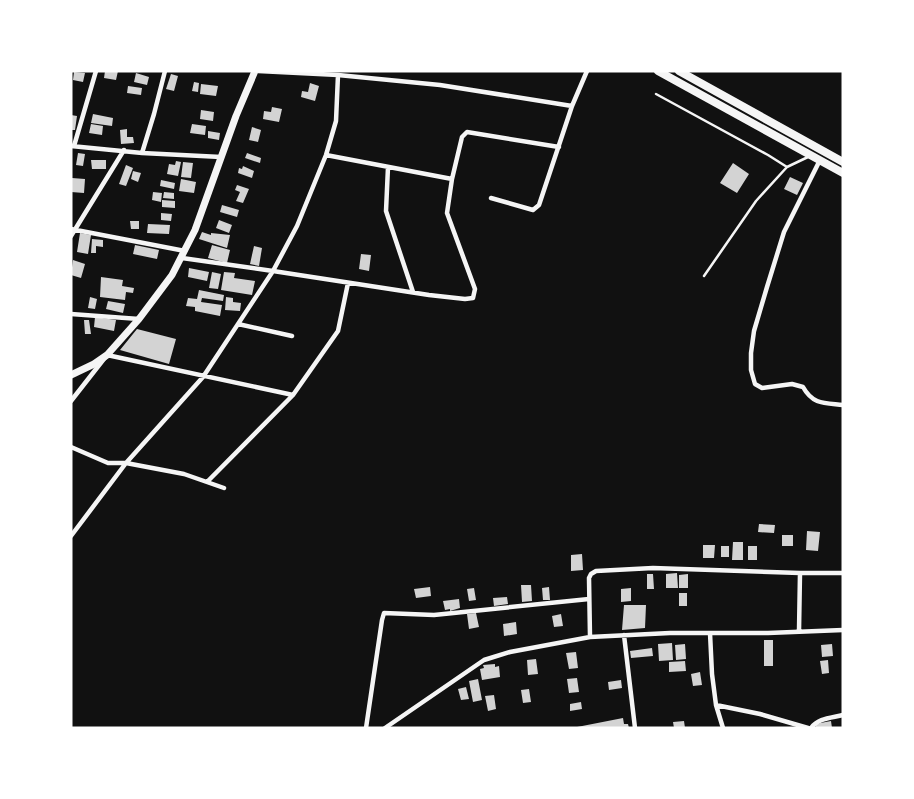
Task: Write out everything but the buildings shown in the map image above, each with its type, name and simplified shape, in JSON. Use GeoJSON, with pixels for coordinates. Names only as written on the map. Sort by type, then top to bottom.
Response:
{"type":"FeatureCollection","features":[{"type":"Feature","properties":{"kind":"highway"},"geometry":{"type":"LineString","coordinates":[[658,71],[843,173]]}},
{"type":"Feature","properties":{"kind":"highway"},"geometry":{"type":"LineString","coordinates":[[679,71],[843,162]]}},
{"type":"Feature","properties":{"kind":"highway"},"geometry":{"type":"LineString","coordinates":[[811,155],[814,146]]}},
{"type":"Feature","properties":{"kind":"main road"},"geometry":{"type":"LineString","coordinates":[[71,375],[94,364],[107,355],[164,287],[184,254],[195,230],[236,116],[257,71]]}},
{"type":"Feature","properties":{"kind":"street"},"geometry":{"type":"LineString","coordinates":[[96,71],[73,146],[142,153],[221,157]]}},
{"type":"Feature","properties":{"kind":"street"},"geometry":{"type":"LineString","coordinates":[[142,153],[165,71]]}},
{"type":"Feature","properties":{"kind":"street"},"geometry":{"type":"LineString","coordinates":[[257,71],[338,75],[440,85],[572,106]]}},
{"type":"Feature","properties":{"kind":"street"},"geometry":{"type":"LineString","coordinates":[[491,198],[533,210],[539,205],[572,106],[587,71]]}},
{"type":"Feature","properties":{"kind":"street"},"geometry":{"type":"LineString","coordinates":[[71,536],[126,462],[203,377],[273,272],[297,226],[326,155],[336,121],[338,75]]}},
{"type":"Feature","properties":{"kind":"street"},"geometry":{"type":"LineString","coordinates":[[73,230],[273,272],[465,299],[473,298],[475,289],[447,213],[452,179],[462,137],[467,132],[559,147]]}},
{"type":"Feature","properties":{"kind":"street"},"geometry":{"type":"LineString","coordinates":[[71,236],[124,150]]}},
{"type":"Feature","properties":{"kind":"street"},"geometry":{"type":"LineString","coordinates":[[326,155],[452,179]]}},
{"type":"Feature","properties":{"kind":"street"},"geometry":{"type":"LineString","coordinates":[[820,160],[784,232],[754,331],[751,370],[755,384],[762,388],[792,384],[804,387],[815,402],[843,404]]}},
{"type":"Feature","properties":{"kind":"street"},"geometry":{"type":"LineString","coordinates":[[388,167],[386,211],[413,292]]}},
{"type":"Feature","properties":{"kind":"street"},"geometry":{"type":"LineString","coordinates":[[207,482],[293,395],[338,331],[348,283]]}},
{"type":"Feature","properties":{"kind":"street"},"geometry":{"type":"LineString","coordinates":[[71,314],[139,319]]}},
{"type":"Feature","properties":{"kind":"street"},"geometry":{"type":"LineString","coordinates":[[238,324],[292,336]]}},
{"type":"Feature","properties":{"kind":"street"},"geometry":{"type":"LineString","coordinates":[[71,401],[107,355],[293,395]]}},
{"type":"Feature","properties":{"kind":"street"},"geometry":{"type":"LineString","coordinates":[[71,447],[108,463],[126,462],[184,474],[224,488]]}},
{"type":"Feature","properties":{"kind":"street"},"geometry":{"type":"LineString","coordinates":[[590,637],[589,578],[596,571],[653,568],[800,573],[843,572]]}},
{"type":"Feature","properties":{"kind":"street"},"geometry":{"type":"LineString","coordinates":[[799,631],[800,573]]}},
{"type":"Feature","properties":{"kind":"street"},"geometry":{"type":"LineString","coordinates":[[366,728],[384,613],[434,615],[589,599]]}},
{"type":"Feature","properties":{"kind":"street"},"geometry":{"type":"LineString","coordinates":[[385,728],[488,658],[539,646],[590,637],[624,635],[843,630]]}},
{"type":"Feature","properties":{"kind":"street"},"geometry":{"type":"LineString","coordinates":[[710,633],[716,705],[723,728]]}},
{"type":"Feature","properties":{"kind":"street"},"geometry":{"type":"LineString","coordinates":[[624,635],[635,728]]}},
{"type":"Feature","properties":{"kind":"street"},"geometry":{"type":"LineString","coordinates":[[716,705],[760,714],[810,728],[819,720],[843,716]]}},
{"type":"Feature","properties":{"kind":"lane"},"geometry":{"type":"LineString","coordinates":[[656,94],[787,167]]}},
{"type":"Feature","properties":{"kind":"lane"},"geometry":{"type":"LineString","coordinates":[[704,276],[756,201],[787,167],[811,155]]}}]}
